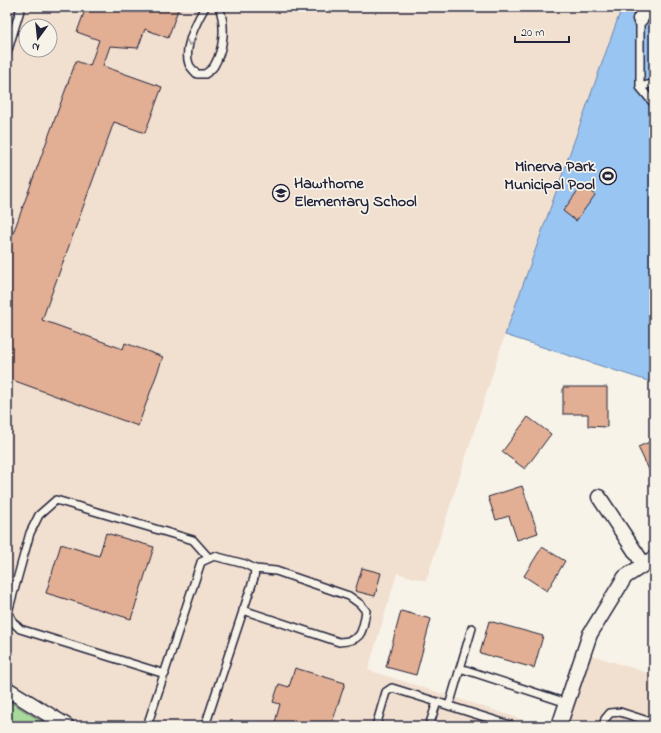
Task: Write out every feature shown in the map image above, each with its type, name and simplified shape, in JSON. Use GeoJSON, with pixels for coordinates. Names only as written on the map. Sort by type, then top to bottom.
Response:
{"type":"FeatureCollection","features":[{"type":"Feature","properties":{"kind":"street"},"geometry":{"type":"LineString","coordinates":[[640,19],[648,7]]}},
{"type":"Feature","properties":{"kind":"street"},"geometry":{"type":"LineString","coordinates":[[559,726],[590,634],[625,577],[649,562],[599,497]]}},
{"type":"Feature","properties":{"kind":"street"},"geometry":{"type":"LineString","coordinates":[[7,689],[67,726]]}},
{"type":"Feature","properties":{"kind":"lane"},"geometry":{"type":"LineString","coordinates":[[7,53],[21,7]]}},
{"type":"Feature","properties":{"kind":"lane"},"geometry":{"type":"LineString","coordinates":[[205,7],[195,25],[187,54],[189,65],[197,74],[205,74],[214,67],[223,42],[223,27],[219,7]]}},
{"type":"Feature","properties":{"kind":"lane"},"geometry":{"type":"LineString","coordinates":[[640,19],[640,86],[654,104]]}},
{"type":"Feature","properties":{"kind":"lane"},"geometry":{"type":"LineString","coordinates":[[640,86],[654,83]]}},
{"type":"Feature","properties":{"kind":"lane"},"geometry":{"type":"LineString","coordinates":[[165,674],[20,629],[13,622],[8,612],[30,533],[39,515],[56,500],[193,540],[209,558]]}},
{"type":"Feature","properties":{"kind":"lane"},"geometry":{"type":"LineString","coordinates":[[147,726],[202,562],[209,558],[214,556],[245,564],[255,569],[276,571],[349,596],[360,604],[366,611],[363,628],[359,636],[351,642],[339,642],[242,610]]}},
{"type":"Feature","properties":{"kind":"lane"},"geometry":{"type":"LineString","coordinates":[[205,726],[242,610],[254,578],[255,569]]}},
{"type":"Feature","properties":{"kind":"lane"},"geometry":{"type":"LineString","coordinates":[[449,706],[472,628]]}},
{"type":"Feature","properties":{"kind":"lane"},"geometry":{"type":"LineString","coordinates":[[460,668],[567,703]]}},
{"type":"Feature","properties":{"kind":"lane"},"geometry":{"type":"LineString","coordinates":[[376,726],[386,692],[392,688],[513,726]]}},
{"type":"Feature","properties":{"kind":"lane"},"geometry":{"type":"LineString","coordinates":[[429,726],[437,702]]}},
{"type":"Feature","properties":{"kind":"lane"},"geometry":{"type":"LineString","coordinates":[[603,726],[605,719],[610,713],[620,712],[654,723]]}},
{"type":"Feature","properties":{"kind":"shaded area","name":"Hawthorne Elementary School"},"geometry":{"type":"Polygon","coordinates":[[[7,7],[622,7],[505,335],[426,581],[397,573],[368,670],[543,726],[49,726],[7,700],[7,7]]]}},
{"type":"Feature","properties":{"kind":"shaded area"},"geometry":{"type":"Polygon","coordinates":[[[582,652],[654,675],[654,726],[556,726],[582,652]]]}},
{"type":"Feature","properties":{"kind":"green space"},"geometry":{"type":"Polygon","coordinates":[[[7,700],[49,726],[7,726],[7,700]]]}},
{"type":"Feature","properties":{"kind":"water","name":"Minerva Park Municipal Pool"},"geometry":{"type":"Polygon","coordinates":[[[622,7],[654,17],[654,383],[505,335],[622,7]]]}},
{"type":"Feature","properties":{"kind":"building"},"geometry":{"type":"Polygon","coordinates":[[[76,7],[179,7],[168,38],[145,29],[138,48],[110,46],[103,66],[162,87],[145,133],[114,122],[42,320],[123,349],[125,343],[163,357],[138,426],[7,378],[7,250],[76,61],[90,66],[99,40],[77,32],[85,10],[76,7]]]}},
{"type":"Feature","properties":{"kind":"building"},"geometry":{"type":"Polygon","coordinates":[[[582,185],[595,195],[576,221],[563,211],[582,185]]]}},
{"type":"Feature","properties":{"kind":"building"},"geometry":{"type":"Polygon","coordinates":[[[563,387],[607,387],[607,427],[588,426],[588,414],[563,414],[563,387]]]}},
{"type":"Feature","properties":{"kind":"building"},"geometry":{"type":"Polygon","coordinates":[[[528,417],[551,434],[525,469],[502,452],[528,417]]]}},
{"type":"Feature","properties":{"kind":"building"},"geometry":{"type":"Polygon","coordinates":[[[654,440],[654,480],[638,447],[654,440]]]}},
{"type":"Feature","properties":{"kind":"building"},"geometry":{"type":"Polygon","coordinates":[[[522,486],[538,533],[517,540],[509,516],[496,520],[488,497],[522,486]]]}},
{"type":"Feature","properties":{"kind":"building"},"geometry":{"type":"Polygon","coordinates":[[[106,533],[154,547],[131,619],[46,593],[61,544],[99,556],[106,533]]]}},
{"type":"Feature","properties":{"kind":"building"},"geometry":{"type":"Polygon","coordinates":[[[542,547],[565,561],[547,591],[524,576],[542,547]]]}},
{"type":"Feature","properties":{"kind":"building"},"geometry":{"type":"Polygon","coordinates":[[[362,568],[381,573],[375,596],[355,591],[362,568]]]}},
{"type":"Feature","properties":{"kind":"building"},"geometry":{"type":"Polygon","coordinates":[[[401,611],[431,619],[416,675],[386,667],[401,611]]]}},
{"type":"Feature","properties":{"kind":"building"},"geometry":{"type":"Polygon","coordinates":[[[489,621],[543,636],[534,668],[480,653],[489,621]]]}},
{"type":"Feature","properties":{"kind":"building"},"geometry":{"type":"Polygon","coordinates":[[[295,668],[345,683],[331,726],[274,726],[280,704],[273,702],[279,684],[289,687],[295,668]]]}},
{"type":"Feature","properties":{"kind":"place","name":"Minerva Park Municipal Pool"},"geometry":{"type":"Point","coordinates":[608,176]}},
{"type":"Feature","properties":{"kind":"place","name":"Hawthorne Elementary School"},"geometry":{"type":"Point","coordinates":[281,193]}}]}
